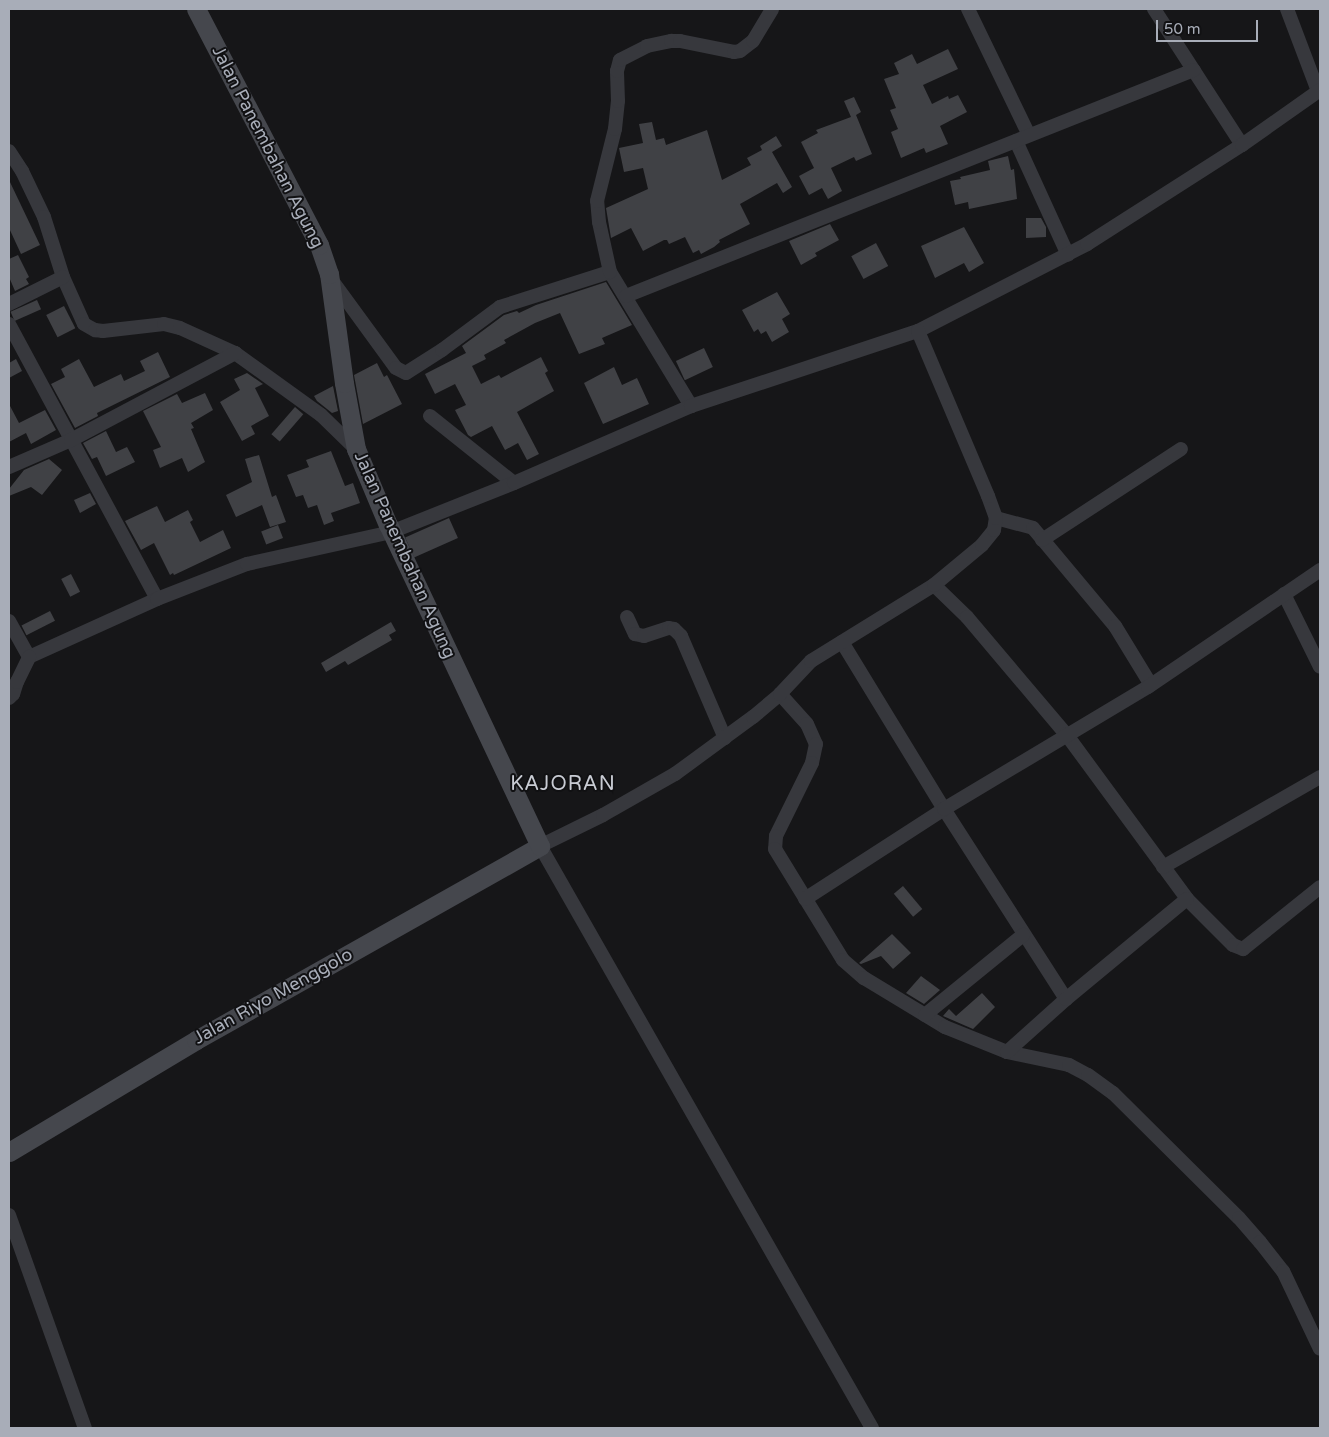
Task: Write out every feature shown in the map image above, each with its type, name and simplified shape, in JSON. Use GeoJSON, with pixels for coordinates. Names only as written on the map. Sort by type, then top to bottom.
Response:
{"type":"FeatureCollection","features":[{"type":"Feature","properties":{"kind":"street","name":"Jalan Panembahan Agung"},"geometry":{"type":"LineString","coordinates":[[196,9],[309,223],[329,276],[344,383],[356,449],[387,523],[540,846]]}},
{"type":"Feature","properties":{"kind":"street"},"geometry":{"type":"LineString","coordinates":[[690,404],[610,272],[598,222],[597,201],[615,129],[618,101],[617,71],[620,60],[647,46],[671,41],[680,41],[734,52],[740,51],[753,41],[772,9]]}},
{"type":"Feature","properties":{"kind":"street"},"geometry":{"type":"LineString","coordinates":[[968,9],[1068,255]]}},
{"type":"Feature","properties":{"kind":"street"},"geometry":{"type":"LineString","coordinates":[[9,698],[13,694],[29,657],[157,599],[247,564],[514,483],[690,404],[919,333],[1068,255],[1317,86],[1287,9]]}},
{"type":"Feature","properties":{"kind":"street"},"geometry":{"type":"LineString","coordinates":[[1160,10],[1194,70],[1239,140]]}},
{"type":"Feature","properties":{"kind":"street"},"geometry":{"type":"LineString","coordinates":[[626,296],[1194,70]]}},
{"type":"Feature","properties":{"kind":"street"},"geometry":{"type":"LineString","coordinates":[[9,151],[22,171],[44,217],[63,277],[80,320],[95,330],[164,324],[172,325],[235,353],[321,415],[356,449]]}},
{"type":"Feature","properties":{"kind":"street"},"geometry":{"type":"LineString","coordinates":[[329,276],[396,368],[406,372],[434,355],[500,307],[610,272]]}},
{"type":"Feature","properties":{"kind":"street"},"geometry":{"type":"LineString","coordinates":[[9,304],[63,277]]}},
{"type":"Feature","properties":{"kind":"street"},"geometry":{"type":"LineString","coordinates":[[9,324],[157,599]]}},
{"type":"Feature","properties":{"kind":"street"},"geometry":{"type":"LineString","coordinates":[[872,1428],[540,846],[603,815],[675,774],[725,738],[780,694],[800,670],[934,585],[982,545],[994,530],[996,518],[919,333]]}},
{"type":"Feature","properties":{"kind":"street"},"geometry":{"type":"LineString","coordinates":[[9,467],[71,440],[235,353]]}},
{"type":"Feature","properties":{"kind":"street"},"geometry":{"type":"LineString","coordinates":[[430,416],[514,483]]}},
{"type":"Feature","properties":{"kind":"street"},"geometry":{"type":"LineString","coordinates":[[1042,540],[1181,449]]}},
{"type":"Feature","properties":{"kind":"street"},"geometry":{"type":"LineString","coordinates":[[996,518],[1030,526],[1115,626],[1151,685]]}},
{"type":"Feature","properties":{"kind":"street"},"geometry":{"type":"LineString","coordinates":[[805,899],[944,809],[1066,734],[1151,685],[1320,570]]}},
{"type":"Feature","properties":{"kind":"street"},"geometry":{"type":"LineString","coordinates":[[934,585],[967,617],[1066,734],[1187,899],[1232,945],[1243,949],[1320,887]]}},
{"type":"Feature","properties":{"kind":"street"},"geometry":{"type":"LineString","coordinates":[[1284,594],[1320,667]]}},
{"type":"Feature","properties":{"kind":"street"},"geometry":{"type":"LineString","coordinates":[[627,618],[635,634],[644,636],[669,628],[681,636],[725,738]]}},
{"type":"Feature","properties":{"kind":"street"},"geometry":{"type":"LineString","coordinates":[[9,621],[29,657]]}},
{"type":"Feature","properties":{"kind":"street"},"geometry":{"type":"LineString","coordinates":[[842,642],[1023,935],[1066,999]]}},
{"type":"Feature","properties":{"kind":"street"},"geometry":{"type":"LineString","coordinates":[[780,694],[807,724],[816,744],[812,763],[774,841],[777,854],[852,969],[945,1027],[1007,1052],[1069,1065],[1088,1074],[1113,1093],[1239,1218],[1260,1242],[1283,1271],[1320,1349]]}},
{"type":"Feature","properties":{"kind":"street"},"geometry":{"type":"LineString","coordinates":[[1163,867],[1320,777]]}},
{"type":"Feature","properties":{"kind":"street","name":"Jalan Riyo Menggolo"},"geometry":{"type":"LineString","coordinates":[[9,1152],[196,1040],[540,846]]}},
{"type":"Feature","properties":{"kind":"street"},"geometry":{"type":"LineString","coordinates":[[1007,1052],[1066,999],[1187,899]]}},
{"type":"Feature","properties":{"kind":"street"},"geometry":{"type":"LineString","coordinates":[[924,1015],[1023,935]]}},
{"type":"Feature","properties":{"kind":"street"},"geometry":{"type":"LineString","coordinates":[[9,1215],[85,1428]]}},
{"type":"Feature","properties":{"kind":"building"},"geometry":{"type":"Polygon","coordinates":[[[948,49],[958,69],[923,85],[932,104],[948,96],[949,99],[958,95],[967,112],[940,126],[948,144],[926,153],[924,148],[901,158],[891,132],[898,129],[890,110],[896,108],[884,79],[899,74],[894,63],[912,54],[917,64],[948,49]]]}},
{"type":"Feature","properties":{"kind":"building"},"geometry":{"type":"Polygon","coordinates":[[[854,97],[861,112],[856,115],[872,154],[856,161],[854,157],[831,168],[842,191],[828,199],[822,188],[809,195],[799,176],[814,168],[801,142],[818,133],[816,130],[851,117],[844,101],[854,97]]]}},
{"type":"Feature","properties":{"kind":"building"},"geometry":{"type":"Polygon","coordinates":[[[652,122],[656,140],[664,138],[666,145],[707,130],[722,180],[751,165],[747,158],[762,150],[760,146],[776,136],[782,146],[772,152],[792,187],[783,193],[777,183],[740,204],[750,224],[719,240],[720,242],[714,247],[701,254],[699,250],[693,253],[685,237],[669,244],[667,240],[664,240],[643,251],[631,228],[611,238],[606,208],[648,189],[643,168],[624,172],[619,148],[643,143],[639,124],[652,122]]]}},
{"type":"Feature","properties":{"kind":"building"},"geometry":{"type":"Polygon","coordinates":[[[1008,156],[1011,170],[1014,169],[1017,199],[969,209],[968,202],[955,205],[950,181],[990,170],[988,161],[1008,156]]]}},
{"type":"Feature","properties":{"kind":"building"},"geometry":{"type":"Polygon","coordinates":[[[9,180],[40,245],[21,254],[9,228],[9,180]]]}},
{"type":"Feature","properties":{"kind":"building"},"geometry":{"type":"Polygon","coordinates":[[[1026,218],[1041,218],[1046,227],[1046,237],[1026,238],[1026,218]]]}},
{"type":"Feature","properties":{"kind":"building"},"geometry":{"type":"Polygon","coordinates":[[[830,224],[839,240],[815,253],[817,256],[801,265],[789,241],[830,224]]]}},
{"type":"Feature","properties":{"kind":"building"},"geometry":{"type":"Polygon","coordinates":[[[964,227],[984,263],[969,272],[964,263],[935,278],[921,246],[964,227]]]}},
{"type":"Feature","properties":{"kind":"building"},"geometry":{"type":"Polygon","coordinates":[[[876,243],[888,266],[863,279],[851,256],[876,243]]]}},
{"type":"Feature","properties":{"kind":"building"},"geometry":{"type":"Polygon","coordinates":[[[18,255],[29,277],[26,279],[29,284],[15,291],[9,277],[9,259],[18,255]]]}},
{"type":"Feature","properties":{"kind":"building"},"geometry":{"type":"Polygon","coordinates":[[[606,282],[632,325],[602,338],[605,344],[579,354],[560,313],[535,323],[504,340],[506,343],[484,355],[486,359],[472,366],[481,384],[499,375],[501,378],[541,357],[548,371],[545,373],[554,391],[517,412],[539,454],[527,460],[518,443],[505,450],[492,426],[471,437],[468,435],[455,410],[466,405],[455,384],[435,394],[425,374],[466,353],[462,346],[504,315],[517,311],[519,313],[536,305],[606,282]]]}},
{"type":"Feature","properties":{"kind":"building"},"geometry":{"type":"Polygon","coordinates":[[[777,292],[790,314],[782,319],[789,332],[772,342],[766,331],[761,334],[758,329],[754,332],[742,310],[777,292]]]}},
{"type":"Feature","properties":{"kind":"building"},"geometry":{"type":"Polygon","coordinates":[[[37,300],[41,309],[15,321],[11,312],[37,300]]]}},
{"type":"Feature","properties":{"kind":"building"},"geometry":{"type":"Polygon","coordinates":[[[64,306],[75,328],[58,337],[46,315],[64,306]]]}},
{"type":"Feature","properties":{"kind":"building"},"geometry":{"type":"Polygon","coordinates":[[[704,348],[713,367],[685,380],[676,361],[704,348]]]}},
{"type":"Feature","properties":{"kind":"building"},"geometry":{"type":"Polygon","coordinates":[[[158,352],[170,377],[97,413],[98,416],[75,428],[51,384],[65,377],[61,369],[79,359],[94,387],[121,374],[124,381],[145,371],[140,361],[158,352]]]}},
{"type":"Feature","properties":{"kind":"building"},"geometry":{"type":"Polygon","coordinates":[[[16,359],[22,371],[9,378],[9,363],[16,359]]]}},
{"type":"Feature","properties":{"kind":"building"},"geometry":{"type":"Polygon","coordinates":[[[377,363],[384,377],[387,375],[402,404],[363,424],[354,375],[377,363]]]}},
{"type":"Feature","properties":{"kind":"building"},"geometry":{"type":"Polygon","coordinates":[[[614,367],[622,385],[637,378],[649,404],[603,424],[584,383],[614,367]]]}},
{"type":"Feature","properties":{"kind":"building"},"geometry":{"type":"Polygon","coordinates":[[[247,373],[263,384],[255,388],[269,416],[251,426],[255,434],[242,441],[220,402],[240,390],[234,379],[247,373]]]}},
{"type":"Feature","properties":{"kind":"building"},"geometry":{"type":"Polygon","coordinates":[[[333,386],[338,411],[332,413],[317,401],[314,396],[333,386]]]}},
{"type":"Feature","properties":{"kind":"building"},"geometry":{"type":"Polygon","coordinates":[[[205,393],[213,410],[191,423],[194,428],[191,429],[205,462],[188,472],[182,458],[160,468],[153,450],[161,447],[143,411],[177,394],[182,403],[205,393]]]}},
{"type":"Feature","properties":{"kind":"building"},"geometry":{"type":"Polygon","coordinates":[[[9,404],[19,423],[45,410],[56,430],[31,444],[26,433],[9,442],[9,404]]]}},
{"type":"Feature","properties":{"kind":"building"},"geometry":{"type":"Polygon","coordinates":[[[295,407],[303,414],[280,441],[271,434],[295,407]]]}},
{"type":"Feature","properties":{"kind":"building"},"geometry":{"type":"Polygon","coordinates":[[[106,431],[116,452],[127,447],[135,462],[106,476],[97,457],[92,459],[83,443],[106,431]]]}},
{"type":"Feature","properties":{"kind":"building"},"geometry":{"type":"Polygon","coordinates":[[[331,451],[345,486],[353,483],[360,503],[331,513],[334,521],[324,525],[317,505],[308,508],[303,495],[296,497],[287,475],[309,467],[306,460],[331,451]]]}},
{"type":"Feature","properties":{"kind":"building"},"geometry":{"type":"Polygon","coordinates":[[[259,455],[272,497],[276,495],[286,522],[270,527],[262,505],[236,517],[226,495],[252,482],[245,459],[259,455]]]}},
{"type":"Feature","properties":{"kind":"building"},"geometry":{"type":"Polygon","coordinates":[[[49,459],[62,470],[42,495],[31,487],[9,496],[9,489],[24,470],[49,459]]]}},
{"type":"Feature","properties":{"kind":"building"},"geometry":{"type":"Polygon","coordinates":[[[90,493],[96,504],[80,513],[74,500],[90,493]]]}},
{"type":"Feature","properties":{"kind":"building"},"geometry":{"type":"Polygon","coordinates":[[[157,506],[165,522],[188,510],[193,520],[190,522],[200,542],[223,530],[231,548],[174,575],[173,573],[170,575],[154,543],[141,550],[125,521],[157,506]]]}},
{"type":"Feature","properties":{"kind":"building"},"geometry":{"type":"Polygon","coordinates":[[[449,518],[458,538],[414,558],[405,538],[449,518]]]}},
{"type":"Feature","properties":{"kind":"building"},"geometry":{"type":"Polygon","coordinates":[[[278,525],[283,538],[266,545],[261,531],[278,525]]]}},
{"type":"Feature","properties":{"kind":"building"},"geometry":{"type":"Polygon","coordinates":[[[71,574],[80,592],[70,597],[61,579],[71,574]]]}},
{"type":"Feature","properties":{"kind":"building"},"geometry":{"type":"Polygon","coordinates":[[[50,611],[55,621],[26,635],[21,626],[50,611]]]}},
{"type":"Feature","properties":{"kind":"building"},"geometry":{"type":"Polygon","coordinates":[[[391,622],[396,631],[389,635],[392,640],[348,665],[345,661],[326,672],[321,663],[391,622]]]}},
{"type":"Feature","properties":{"kind":"building"},"geometry":{"type":"Polygon","coordinates":[[[903,886],[922,909],[913,917],[894,894],[903,886]]]}},
{"type":"Feature","properties":{"kind":"building"},"geometry":{"type":"Polygon","coordinates":[[[892,934],[911,953],[893,969],[881,956],[861,964],[859,963],[892,934]]]}},
{"type":"Feature","properties":{"kind":"building"},"geometry":{"type":"Polygon","coordinates":[[[921,976],[940,990],[924,1004],[906,993],[921,976]]]}},
{"type":"Feature","properties":{"kind":"building"},"geometry":{"type":"Polygon","coordinates":[[[982,993],[995,1007],[973,1029],[943,1016],[949,1009],[956,1016],[982,993]]]}},
{"type":"Feature","properties":{"kind":"district","name":"KAJORAN"},"geometry":{"type":"Point","coordinates":[563,784]}}]}
